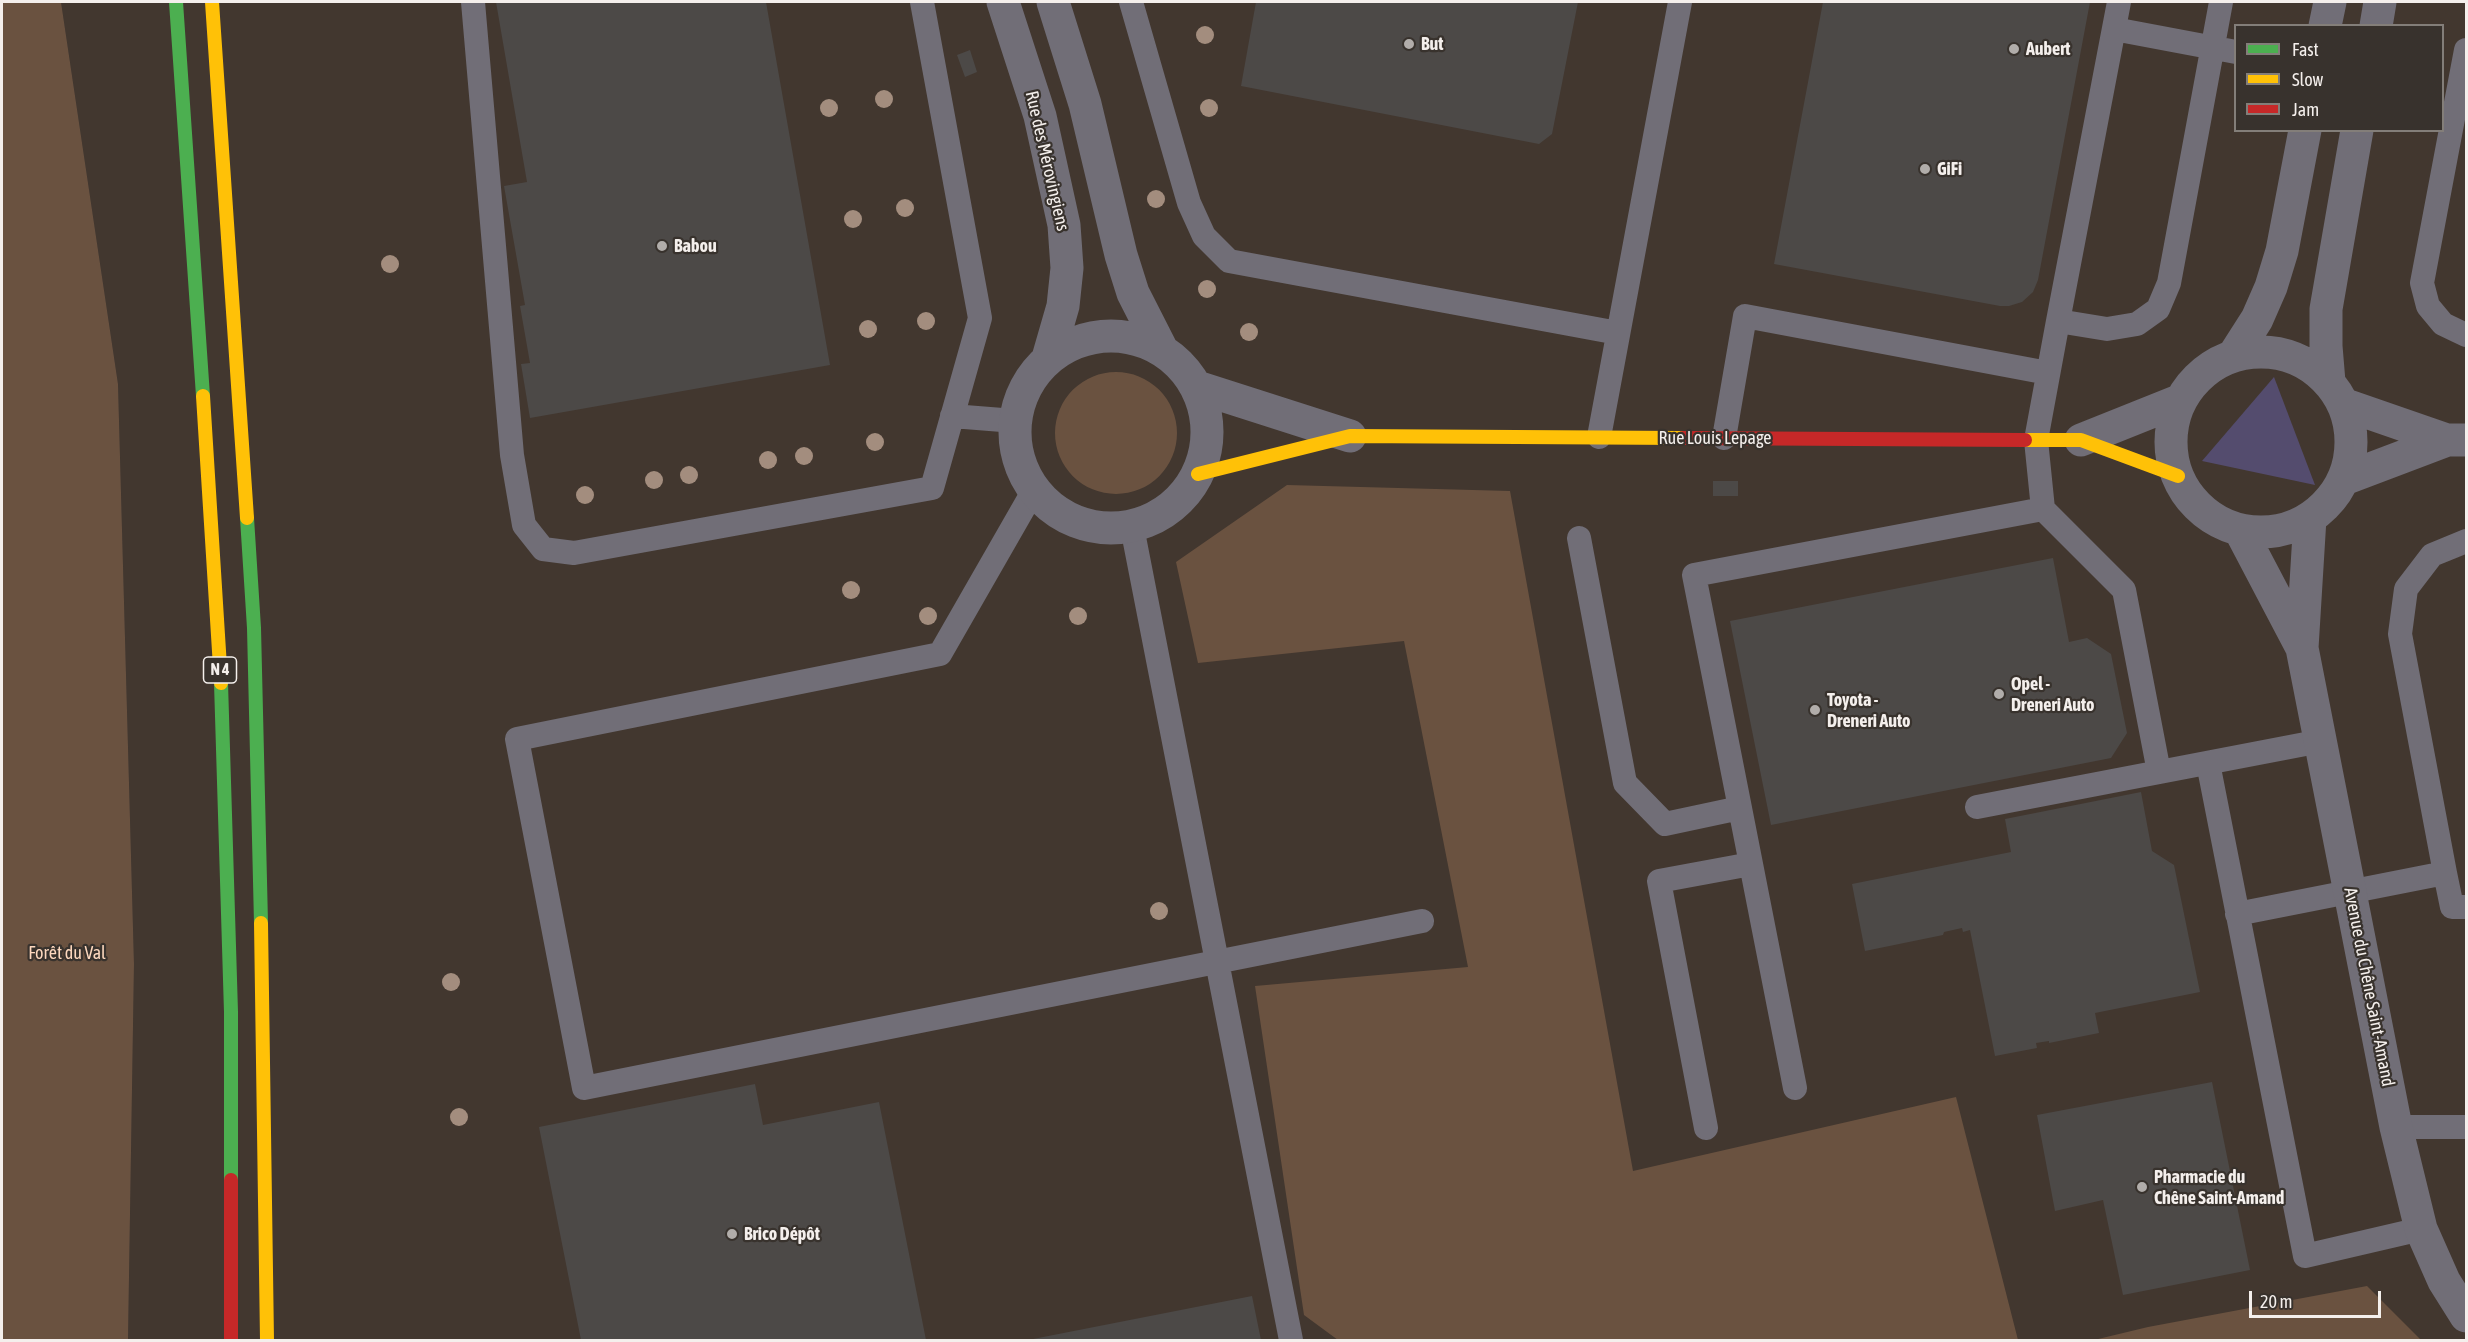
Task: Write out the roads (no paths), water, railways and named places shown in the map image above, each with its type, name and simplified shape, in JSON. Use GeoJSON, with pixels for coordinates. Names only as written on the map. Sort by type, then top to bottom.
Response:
{"type":"FeatureCollection","features":[{"type":"Feature","properties":{"kind":"main road","name":"N 4"},"geometry":{"type":"LineString","coordinates":[[176,2],[219,632],[231,1012],[231,1341]]}},
{"type":"Feature","properties":{"kind":"main road","name":"N 4"},"geometry":{"type":"LineString","coordinates":[[212,2],[254,628],[263,1011],[267,1341]]}},
{"type":"Feature","properties":{"kind":"main road","name":"Rue Louis Lepage"},"geometry":{"type":"LineString","coordinates":[[1198,474],[1350,436],[2081,440],[2178,476]]}},
{"type":"Feature","properties":{"kind":"street","name":"Rue des Mérovingiens"},"geometry":{"type":"LineString","coordinates":[[1003,2],[1040,116],[1064,225],[1066,268],[1063,306],[1048,358]]}},
{"type":"Feature","properties":{"kind":"street"},"geometry":{"type":"LineString","coordinates":[[1053,2],[1085,104],[1121,255],[1133,293],[1162,350]]}},
{"type":"Feature","properties":{"kind":"street"},"geometry":{"type":"LineString","coordinates":[[2325,24],[2330,2]]}},
{"type":"Feature","properties":{"kind":"street"},"geometry":{"type":"LineString","coordinates":[[2376,24],[2380,2]]}},
{"type":"Feature","properties":{"kind":"street"},"geometry":{"type":"LineString","coordinates":[[2234,355],[2257,320],[2271,287],[2282,251],[2305,132]]}},
{"type":"Feature","properties":{"kind":"street"},"geometry":{"type":"LineString","coordinates":[[2356,132],[2326,309],[2326,346],[2336,393],[2349,422],[2352,441],[2350,460],[2344,479],[2330,501],[2310,518],[2276,531],[2240,530],[2221,522],[2202,511],[2188,495],[2178,476],[2171,451],[2171,442],[2172,425],[2181,400],[2195,380],[2212,365],[2234,355],[2260,351],[2286,354],[2309,365],[2336,393],[2457,440]]}},
{"type":"Feature","properties":{"kind":"street"},"geometry":{"type":"LineString","coordinates":[[1103,335],[1134,338],[1162,350],[1182,366],[1197,387],[1205,409],[1208,431],[1206,453],[1198,474],[1182,498],[1160,516],[1132,527],[1105,529],[1078,523],[1053,510],[1034,490],[1021,469],[1016,445],[1015,421],[1020,397],[1032,376],[1048,358],[1074,342],[1103,335]]}},
{"type":"Feature","properties":{"kind":"street","name":"Rue Louis Lepage"},"geometry":{"type":"LineString","coordinates":[[1197,387],[1350,436]]}},
{"type":"Feature","properties":{"kind":"street","name":"Rue Louis Lepage"},"geometry":{"type":"LineString","coordinates":[[2081,440],[2181,400]]}},
{"type":"Feature","properties":{"kind":"street"},"geometry":{"type":"LineString","coordinates":[[2344,479],[2457,440]]}},
{"type":"Feature","properties":{"kind":"street","name":"Avenue du Chêne Saint-Amand"},"geometry":{"type":"LineString","coordinates":[[2310,518],[2302,648],[2396,1127],[2421,1229],[2444,1281],[2466,1316]]}},
{"type":"Feature","properties":{"kind":"street","name":"Avenue du Chêne Saint-Amand"},"geometry":{"type":"LineString","coordinates":[[2240,530],[2302,648]]}},
{"type":"Feature","properties":{"kind":"lane"},"geometry":{"type":"LineString","coordinates":[[473,2],[512,454],[524,525],[543,549],[574,554],[932,488],[980,318],[922,2]]}},
{"type":"Feature","properties":{"kind":"lane"},"geometry":{"type":"LineString","coordinates":[[1131,2],[1189,203],[1204,236],[1229,261],[1618,333]]}},
{"type":"Feature","properties":{"kind":"lane"},"geometry":{"type":"LineString","coordinates":[[1599,437],[1680,2]]}},
{"type":"Feature","properties":{"kind":"lane"},"geometry":{"type":"LineString","coordinates":[[2119,2],[2036,440],[2043,509],[2124,590],[2160,772]]}},
{"type":"Feature","properties":{"kind":"lane"},"geometry":{"type":"LineString","coordinates":[[2058,321],[2107,329],[2137,324],[2158,309],[2169,283],[2224,50],[2221,2]]}},
{"type":"Feature","properties":{"kind":"lane"},"geometry":{"type":"LineString","coordinates":[[2114,29],[2224,50]]}},
{"type":"Feature","properties":{"kind":"lane"},"geometry":{"type":"LineString","coordinates":[[2466,50],[2456,87],[2422,283],[2428,306],[2443,324],[2466,335]]}},
{"type":"Feature","properties":{"kind":"lane"},"geometry":{"type":"LineString","coordinates":[[1724,438],[1746,316],[2049,373]]}},
{"type":"Feature","properties":{"kind":"lane"},"geometry":{"type":"LineString","coordinates":[[952,416],[1015,421]]}},
{"type":"Feature","properties":{"kind":"lane"},"geometry":{"type":"LineString","coordinates":[[1034,490],[940,654],[517,739],[584,1088],[1422,921]]}},
{"type":"Feature","properties":{"kind":"lane"},"geometry":{"type":"LineString","coordinates":[[1795,1088],[1694,575],[2043,509]]}},
{"type":"Feature","properties":{"kind":"lane"},"geometry":{"type":"LineString","coordinates":[[1132,527],[1291,1341]]}},
{"type":"Feature","properties":{"kind":"lane"},"geometry":{"type":"LineString","coordinates":[[1578,538],[1625,783],[1665,824],[1740,808]]}},
{"type":"Feature","properties":{"kind":"lane"},"geometry":{"type":"LineString","coordinates":[[2466,542],[2432,555],[2406,590],[2400,634],[2452,907],[2466,907]]}},
{"type":"Feature","properties":{"kind":"lane"},"geometry":{"type":"LineString","coordinates":[[1977,807],[2321,741]]}},
{"type":"Feature","properties":{"kind":"lane"},"geometry":{"type":"LineString","coordinates":[[2208,763],[2305,1256],[2421,1229]]}},
{"type":"Feature","properties":{"kind":"lane"},"geometry":{"type":"LineString","coordinates":[[1706,1128],[1659,881],[1751,864]]}},
{"type":"Feature","properties":{"kind":"lane"},"geometry":{"type":"LineString","coordinates":[[2237,914],[2445,873]]}},
{"type":"Feature","properties":{"kind":"lane"},"geometry":{"type":"LineString","coordinates":[[2396,1127],[2466,1127]]}},
{"type":"Feature","properties":{"kind":"place","name":"But"},"geometry":{"type":"Point","coordinates":[1409,44]}},
{"type":"Feature","properties":{"kind":"place","name":"Aubert"},"geometry":{"type":"Point","coordinates":[2014,49]}},
{"type":"Feature","properties":{"kind":"place","name":"GiFi"},"geometry":{"type":"Point","coordinates":[1925,169]}},
{"type":"Feature","properties":{"kind":"place","name":"Babou"},"geometry":{"type":"Point","coordinates":[662,246]}},
{"type":"Feature","properties":{"kind":"place","name":"Opel - Dreneri Auto"},"geometry":{"type":"Point","coordinates":[1999,694]}},
{"type":"Feature","properties":{"kind":"place","name":"Toyota - Dreneri Auto"},"geometry":{"type":"Point","coordinates":[1815,710]}},
{"type":"Feature","properties":{"kind":"place","name":"Pharmacie du Chêne Saint-Amand"},"geometry":{"type":"Point","coordinates":[2142,1187]}},
{"type":"Feature","properties":{"kind":"place","name":"Brico Dépôt"},"geometry":{"type":"Point","coordinates":[732,1234]}},
{"type":"Feature","properties":{"kind":"park label","name":"Forêt du Val"},"geometry":{"type":"Point","coordinates":[67,953]}}]}
